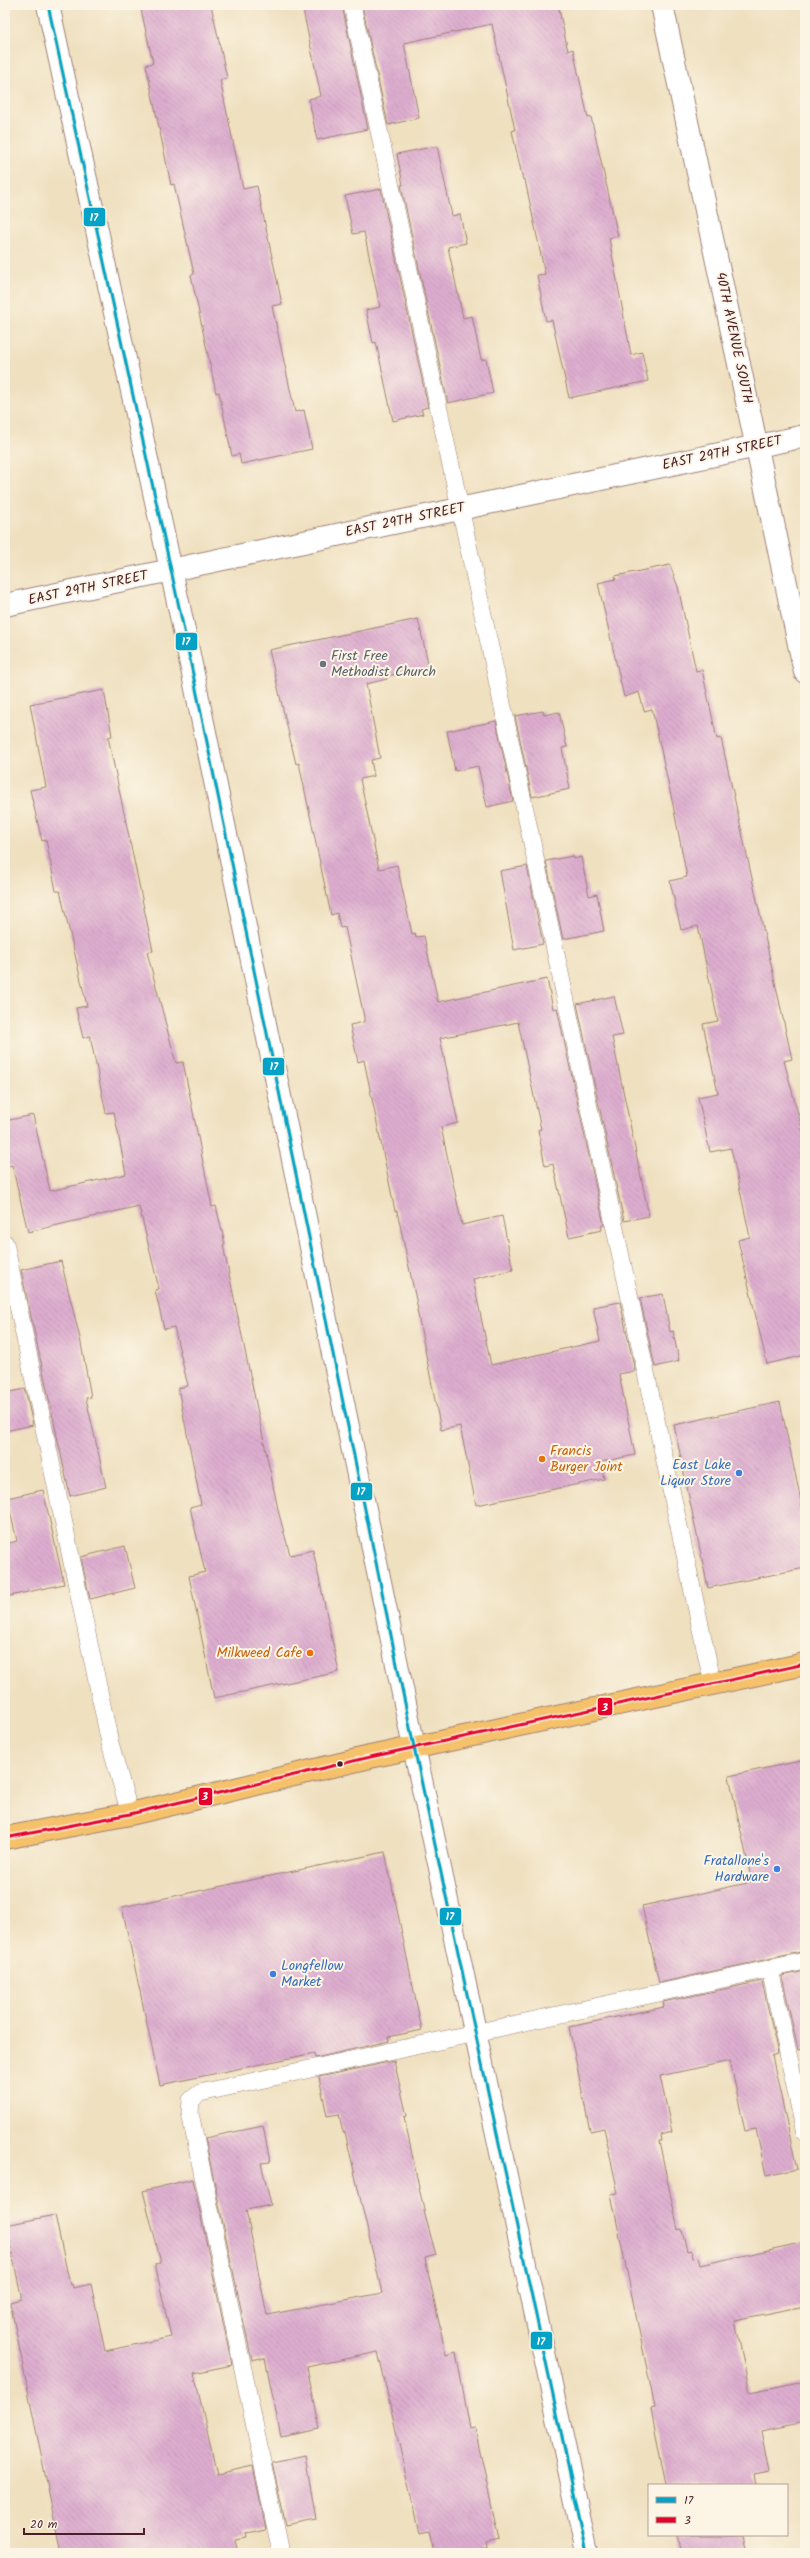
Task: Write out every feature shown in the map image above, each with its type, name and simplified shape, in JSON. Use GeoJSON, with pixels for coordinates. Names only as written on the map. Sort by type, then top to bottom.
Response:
{"type":"FeatureCollection","features":[{"type":"Feature","properties":{"kind":"main road"},"geometry":{"type":"LineString","coordinates":[[5,1838],[130,1814],[414,1747],[713,1685],[805,1664]]}},
{"type":"Feature","properties":{"kind":"street"},"geometry":{"type":"LineString","coordinates":[[48,5],[171,570],[414,1747],[587,2553]]}},
{"type":"Feature","properties":{"kind":"street","name":"40TH AVENUE SOUTH"},"geometry":{"type":"LineString","coordinates":[[662,5],[805,672]]}},
{"type":"Feature","properties":{"kind":"street","name":"EAST 29TH STREET"},"geometry":{"type":"LineString","coordinates":[[5,605],[805,436]]}},
{"type":"Feature","properties":{"kind":"lane"},"geometry":{"type":"LineString","coordinates":[[352,5],[713,1685]]}},
{"type":"Feature","properties":{"kind":"lane"},"geometry":{"type":"LineString","coordinates":[[5,1243],[110,1743],[130,1814]]}},
{"type":"Feature","properties":{"kind":"lane"},"geometry":{"type":"LineString","coordinates":[[281,2553],[190,2112],[191,2100],[200,2093],[476,2031],[805,1961]]}},
{"type":"Feature","properties":{"kind":"lane"},"geometry":{"type":"LineString","coordinates":[[770,1969],[805,2133]]}},
{"type":"Feature","properties":{"kind":"building"},"geometry":{"type":"Polygon","coordinates":[[[140,5],[211,5],[227,78],[220,80],[243,189],[257,186],[282,304],[272,306],[295,412],[304,410],[312,449],[241,464],[239,454],[232,456],[219,392],[216,393],[191,275],[194,274],[174,184],[171,185],[146,65],[153,63],[140,5]]]}},
{"type":"Feature","properties":{"kind":"building"},"geometry":{"type":"Polygon","coordinates":[[[302,5],[342,5],[368,129],[317,140],[309,99],[321,96],[302,5]]]}},
{"type":"Feature","properties":{"kind":"building"},"geometry":{"type":"Polygon","coordinates":[[[362,5],[558,5],[568,51],[573,49],[588,118],[591,117],[618,236],[609,238],[631,355],[642,352],[648,381],[569,398],[552,320],[546,321],[537,275],[545,274],[525,180],[523,180],[512,131],[515,130],[492,24],[404,43],[419,118],[388,125],[362,5]]]}},
{"type":"Feature","properties":{"kind":"building"},"geometry":{"type":"Polygon","coordinates":[[[437,146],[452,216],[460,214],[466,243],[448,247],[463,318],[472,316],[481,360],[486,359],[493,393],[448,403],[401,185],[403,185],[397,154],[437,146]]]}},
{"type":"Feature","properties":{"kind":"building"},"geometry":{"type":"Polygon","coordinates":[[[381,189],[428,407],[421,409],[423,414],[393,421],[376,342],[373,343],[366,310],[380,307],[364,232],[353,234],[345,196],[381,189]]]}},
{"type":"Feature","properties":{"kind":"building"},"geometry":{"type":"Polygon","coordinates":[[[670,565],[678,587],[696,671],[702,670],[717,739],[721,738],[792,1059],[784,1061],[805,1140],[805,1355],[767,1364],[738,1240],[750,1237],[731,1148],[710,1152],[698,1097],[718,1093],[703,1024],[718,1021],[698,926],[681,930],[670,881],[687,877],[672,800],[652,709],[644,711],[639,692],[624,697],[598,583],[616,579],[615,576],[670,565]]]}},
{"type":"Feature","properties":{"kind":"building"},"geometry":{"type":"Polygon","coordinates":[[[418,619],[429,667],[387,676],[387,679],[366,684],[380,758],[371,760],[374,776],[360,779],[379,869],[397,865],[412,934],[415,933],[416,937],[424,936],[438,1002],[547,979],[553,1009],[557,1008],[604,1225],[601,1226],[602,1230],[569,1237],[553,1164],[545,1166],[538,1130],[541,1129],[518,1022],[440,1038],[458,1123],[441,1127],[462,1225],[502,1216],[513,1270],[473,1279],[491,1365],[600,1341],[593,1307],[620,1302],[635,1371],[619,1374],[635,1455],[601,1462],[604,1479],[476,1505],[460,1426],[441,1430],[418,1309],[397,1211],[395,1211],[364,1060],[358,1062],[350,1025],[364,1022],[364,1017],[345,927],[340,928],[337,913],[331,915],[299,763],[296,764],[269,650],[418,619]]]}},
{"type":"Feature","properties":{"kind":"building"},"geometry":{"type":"Polygon","coordinates":[[[104,690],[112,736],[108,737],[153,951],[147,952],[176,1063],[183,1062],[212,1207],[216,1206],[225,1244],[223,1245],[279,1514],[290,1555],[313,1550],[339,1672],[214,1698],[189,1576],[205,1572],[190,1507],[201,1504],[178,1388],[188,1386],[174,1327],[164,1329],[155,1290],[159,1289],[139,1206],[28,1232],[12,1165],[5,1167],[5,1121],[33,1115],[50,1191],[126,1174],[114,1112],[106,1113],[90,1036],[83,1038],[76,1008],[87,1006],[60,891],[56,891],[46,840],[42,841],[30,790],[46,787],[30,704],[104,690]]]}},
{"type":"Feature","properties":{"kind":"building"},"geometry":{"type":"Polygon","coordinates":[[[543,711],[544,715],[559,712],[567,747],[562,748],[570,789],[532,797],[515,716],[543,711]]]}},
{"type":"Feature","properties":{"kind":"building"},"geometry":{"type":"Polygon","coordinates":[[[496,721],[513,801],[487,807],[478,766],[455,771],[447,731],[496,721]]]}},
{"type":"Feature","properties":{"kind":"building"},"geometry":{"type":"Polygon","coordinates":[[[573,856],[574,859],[581,857],[589,896],[597,894],[604,931],[563,939],[546,861],[573,856]]]}},
{"type":"Feature","properties":{"kind":"building"},"geometry":{"type":"Polygon","coordinates":[[[527,866],[543,944],[514,950],[500,871],[527,866]]]}},
{"type":"Feature","properties":{"kind":"building"},"geometry":{"type":"Polygon","coordinates":[[[614,996],[623,1035],[612,1037],[649,1216],[624,1221],[577,1004],[614,996]]]}},
{"type":"Feature","properties":{"kind":"building"},"geometry":{"type":"Polygon","coordinates":[[[61,1261],[80,1338],[91,1397],[86,1398],[106,1487],[70,1496],[21,1270],[61,1261]]]}},
{"type":"Feature","properties":{"kind":"building"},"geometry":{"type":"Polygon","coordinates":[[[663,1294],[670,1332],[673,1331],[679,1361],[655,1367],[640,1298],[663,1294]]]}},
{"type":"Feature","properties":{"kind":"building"},"geometry":{"type":"Polygon","coordinates":[[[25,1389],[33,1425],[5,1431],[5,1393],[25,1389]]]}},
{"type":"Feature","properties":{"kind":"building","name":"East Lake Liquor Store"},"geometry":{"type":"Polygon","coordinates":[[[780,1402],[805,1520],[805,1568],[708,1588],[674,1425],[780,1402]]]}},
{"type":"Feature","properties":{"kind":"building"},"geometry":{"type":"Polygon","coordinates":[[[43,1490],[64,1584],[5,1597],[5,1544],[17,1541],[7,1498],[43,1490]]]}},
{"type":"Feature","properties":{"kind":"building"},"geometry":{"type":"Polygon","coordinates":[[[125,1546],[135,1588],[90,1599],[81,1557],[125,1546]]]}},
{"type":"Feature","properties":{"kind":"building","name":"Fratallone's Hardware"},"geometry":{"type":"Polygon","coordinates":[[[805,1760],[805,1951],[659,1983],[642,1906],[752,1882],[729,1776],[805,1760]]]}},
{"type":"Feature","properties":{"kind":"building","name":"Longfellow Market"},"geometry":{"type":"Polygon","coordinates":[[[385,1852],[422,2030],[388,2037],[389,2041],[315,2058],[314,2053],[160,2085],[122,1907],[385,1852]]]}},
{"type":"Feature","properties":{"kind":"building"},"geometry":{"type":"Polygon","coordinates":[[[805,1971],[805,2048],[798,2050],[782,1976],[805,1971]]]}},
{"type":"Feature","properties":{"kind":"building"},"geometry":{"type":"Polygon","coordinates":[[[762,1981],[778,2054],[772,2056],[797,2169],[766,2176],[756,2129],[745,2131],[730,2061],[660,2076],[672,2132],[661,2135],[662,2141],[659,2141],[678,2230],[682,2229],[687,2251],[692,2250],[693,2258],[698,2257],[700,2265],[805,2242],[805,2306],[735,2320],[750,2393],[805,2382],[805,2422],[762,2431],[770,2472],[754,2475],[756,2484],[666,2484],[651,2409],[655,2408],[611,2194],[618,2193],[604,2128],[590,2131],[569,2027],[664,2007],[663,2002],[762,1981]]]}},
{"type":"Feature","properties":{"kind":"building"},"geometry":{"type":"Polygon","coordinates":[[[394,2061],[407,2116],[404,2117],[425,2215],[436,2255],[425,2258],[446,2355],[456,2352],[470,2429],[475,2428],[499,2540],[485,2543],[486,2549],[465,2553],[433,2553],[428,2530],[419,2532],[378,2352],[307,2367],[320,2429],[281,2437],[265,2358],[252,2361],[205,2138],[263,2126],[270,2162],[261,2163],[271,2205],[246,2210],[267,2315],[382,2293],[345,2132],[343,2133],[339,2114],[327,2116],[319,2077],[394,2061]]]}},
{"type":"Feature","properties":{"kind":"building"},"geometry":{"type":"Polygon","coordinates":[[[193,2179],[232,2365],[194,2373],[217,2474],[253,2466],[266,2529],[245,2533],[246,2538],[235,2540],[238,2553],[61,2553],[10,2302],[21,2299],[21,2295],[6,2225],[55,2215],[70,2285],[72,2284],[73,2288],[91,2284],[105,2351],[171,2337],[155,2264],[161,2263],[143,2191],[193,2179]]]}},
{"type":"Feature","properties":{"kind":"building"},"geometry":{"type":"Polygon","coordinates":[[[305,2455],[316,2520],[286,2526],[272,2462],[305,2455]]]}},
{"type":"Feature","properties":{"kind":"building"},"geometry":{"type":"Polygon","coordinates":[[[676,2536],[743,2536],[747,2553],[680,2553],[676,2536]]]}},
{"type":"Feature","properties":{"kind":"transit line","name":"17"},"geometry":{"type":"LineString","coordinates":[[48,5],[181,616],[414,1747],[587,2553]]}},
{"type":"Feature","properties":{"kind":"transit line","name":"3"},"geometry":{"type":"LineString","coordinates":[[5,1838],[130,1814],[370,1757],[805,1664]]}},
{"type":"Feature","properties":{"kind":"place","name":"First Free Methodist Church"},"geometry":{"type":"Point","coordinates":[323,664]}},
{"type":"Feature","properties":{"kind":"place","name":"Francis Burger Joint"},"geometry":{"type":"Point","coordinates":[542,1459]}},
{"type":"Feature","properties":{"kind":"place","name":"East Lake Liquor Store"},"geometry":{"type":"Point","coordinates":[739,1473]}},
{"type":"Feature","properties":{"kind":"place","name":"Milkweed Cafe"},"geometry":{"type":"Point","coordinates":[310,1653]}},
{"type":"Feature","properties":{"kind":"place","name":"Fratallone's Hardware"},"geometry":{"type":"Point","coordinates":[777,1869]}},
{"type":"Feature","properties":{"kind":"place","name":"Longfellow Market"},"geometry":{"type":"Point","coordinates":[273,1974]}}]}
